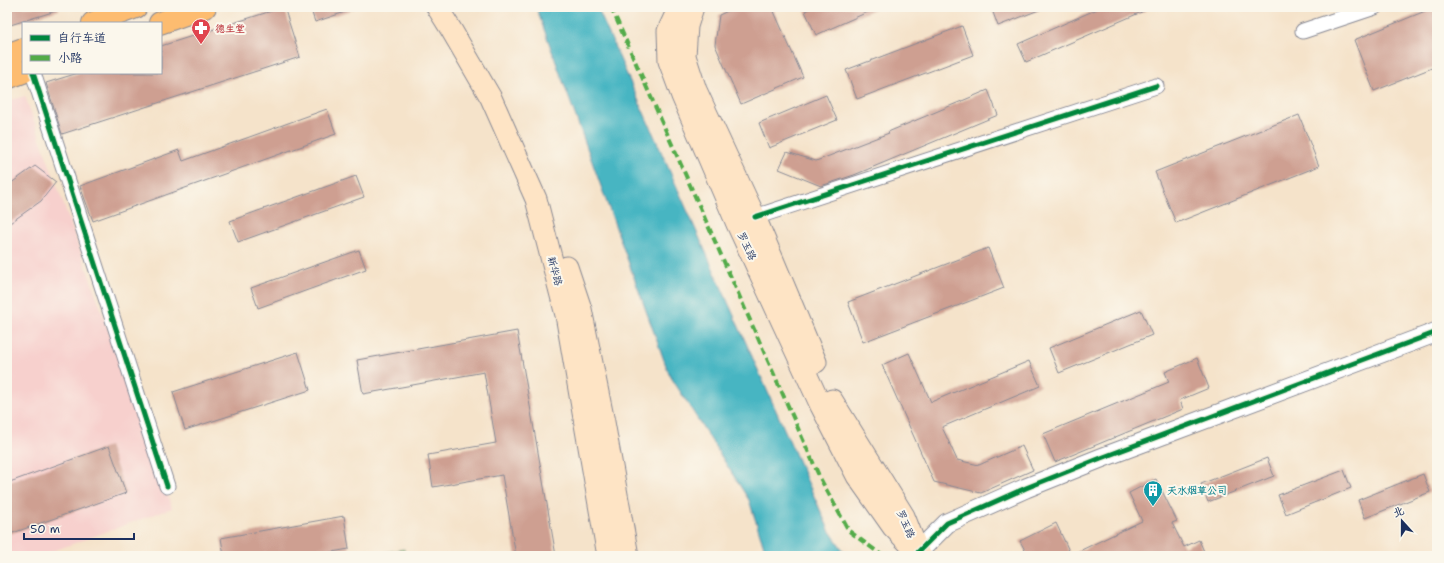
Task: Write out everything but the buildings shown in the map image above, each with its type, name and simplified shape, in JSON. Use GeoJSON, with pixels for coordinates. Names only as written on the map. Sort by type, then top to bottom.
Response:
{"type":"FeatureCollection","features":[{"type":"Feature","properties":{"kind":"main road"},"geometry":{"type":"LineString","coordinates":[[96,22],[136,7]]}},
{"type":"Feature","properties":{"kind":"main road"},"geometry":{"type":"LineString","coordinates":[[162,22],[204,7]]}},
{"type":"Feature","properties":{"kind":"main road","name":"新华路"},"geometry":{"type":"LineString","coordinates":[[436,7],[452,31],[490,98],[536,199],[566,315],[608,556]]}},
{"type":"Feature","properties":{"kind":"main road","name":"新华路"},"geometry":{"type":"LineString","coordinates":[[453,7],[499,90],[545,199],[578,302],[604,422],[628,556]]}},
{"type":"Feature","properties":{"kind":"main road","name":"罗玉路"},"geometry":{"type":"LineString","coordinates":[[679,7],[668,32],[669,61],[682,96],[737,224],[820,406],[857,476],[893,527],[917,555]]}},
{"type":"Feature","properties":{"kind":"main road","name":"罗玉路"},"geometry":{"type":"LineString","coordinates":[[693,7],[686,26],[685,56],[696,90],[755,218],[832,401],[904,516],[917,555]]}},
{"type":"Feature","properties":{"kind":"main road"},"geometry":{"type":"LineString","coordinates":[[7,55],[22,49]]}},
{"type":"Feature","properties":{"kind":"main road"},"geometry":{"type":"LineString","coordinates":[[7,78],[22,72]]}},
{"type":"Feature","properties":{"kind":"street"},"geometry":{"type":"LineString","coordinates":[[1303,31],[1375,7]]}},
{"type":"Feature","properties":{"kind":"street"},"geometry":{"type":"LineString","coordinates":[[33,74],[167,486]]}},
{"type":"Feature","properties":{"kind":"street"},"geometry":{"type":"LineString","coordinates":[[755,218],[1156,86]]}},
{"type":"Feature","properties":{"kind":"street"},"geometry":{"type":"LineString","coordinates":[[917,555],[947,523],[1026,488],[1101,458],[1437,332]]}},
{"type":"Feature","properties":{"kind":"shaded area"},"geometry":{"type":"Polygon","coordinates":[[[25,96],[172,508],[39,556],[7,556],[7,101],[25,96]]]}},
{"type":"Feature","properties":{"kind":"green space"},"geometry":{"type":"Polygon","coordinates":[[[404,549],[405,556],[364,556],[404,549]]]}},
{"type":"Feature","properties":{"kind":"water"},"geometry":{"type":"Polygon","coordinates":[[[536,7],[597,7],[829,530],[847,556],[767,556],[749,500],[669,374],[536,7]]]}},
{"type":"Feature","properties":{"kind":"marked path"},"geometry":{"type":"LineString","coordinates":[[611,7],[820,478],[849,531],[883,556]]}},
{"type":"Feature","properties":{"kind":"cycle path"},"geometry":{"type":"LineString","coordinates":[[33,74],[167,486]]}},
{"type":"Feature","properties":{"kind":"cycle path"},"geometry":{"type":"LineString","coordinates":[[755,217],[1156,86]]}},
{"type":"Feature","properties":{"kind":"cycle path"},"geometry":{"type":"LineString","coordinates":[[918,552],[947,523],[1026,488],[1101,458],[1437,332]]}},
{"type":"Feature","properties":{"kind":"place","name":"德生堂"},"geometry":{"type":"Point","coordinates":[201,45]}},
{"type":"Feature","properties":{"kind":"place","name":"天水烟草公司"},"geometry":{"type":"Point","coordinates":[1153,507]}}]}
